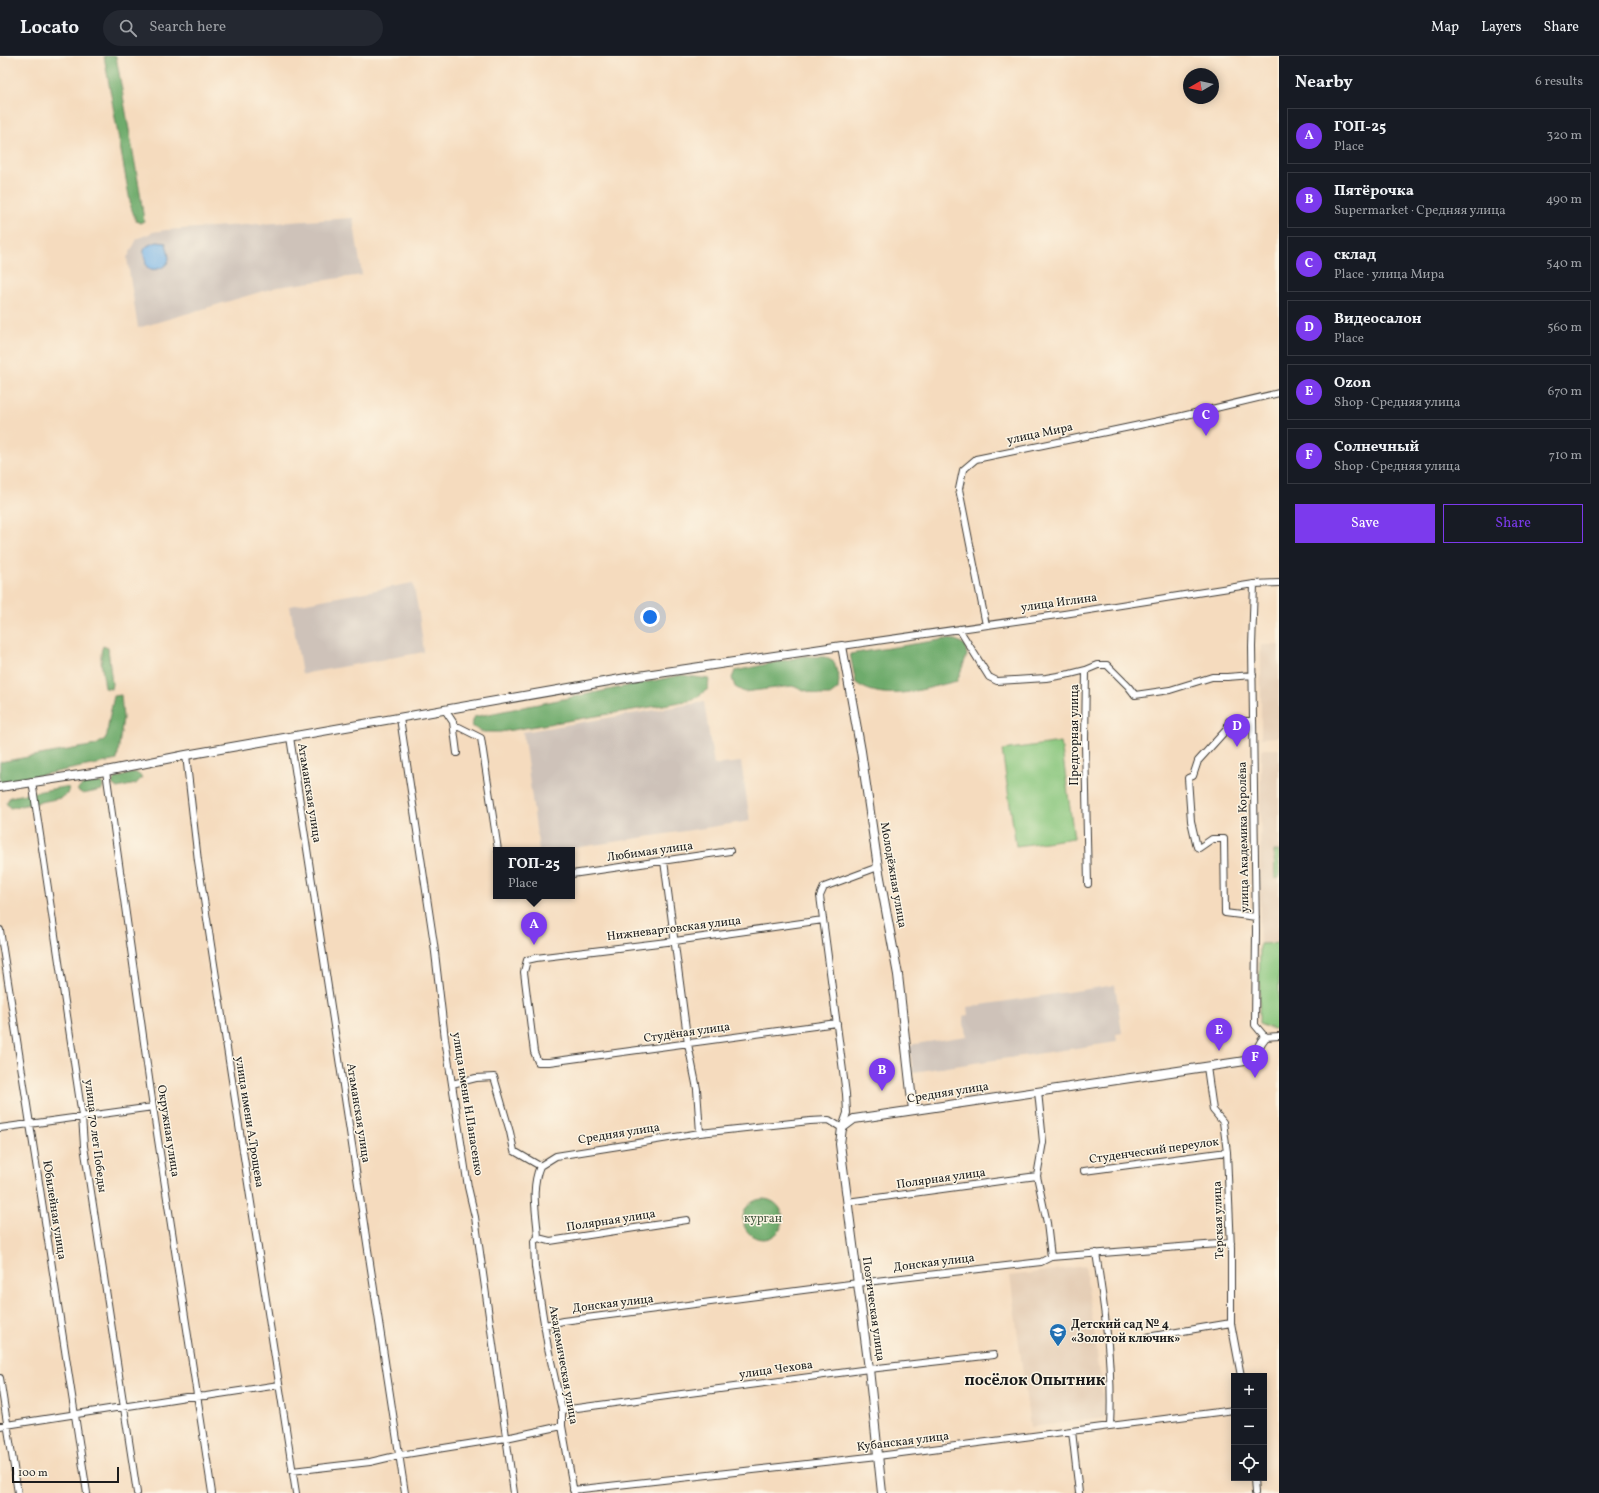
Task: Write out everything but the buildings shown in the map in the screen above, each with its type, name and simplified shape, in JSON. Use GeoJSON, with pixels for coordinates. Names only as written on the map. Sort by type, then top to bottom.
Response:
{"type":"FeatureCollection","features":[{"type":"Feature","properties":{"kind":"street","name":"улица Мира"},"geometry":{"type":"LineString","coordinates":[[986,625],[959,489],[963,470],[976,459],[1178,417],[1279,393]]}},
{"type":"Feature","properties":{"kind":"street","name":"улица Иглина"},"geometry":{"type":"LineString","coordinates":[[842,646],[1254,584],[1279,583]]}},
{"type":"Feature","properties":{"kind":"street","name":"улица Академика Королёва"},"geometry":{"type":"LineString","coordinates":[[1254,584],[1253,721],[1256,917],[1255,1025],[1265,1037]]}},
{"type":"Feature","properties":{"kind":"street","name":"Предгорная улица"},"geometry":{"type":"LineString","coordinates":[[959,629],[989,677],[997,681],[1046,678],[1086,670],[1085,743],[1088,884]]}},
{"type":"Feature","properties":{"kind":"street"},"geometry":{"type":"LineString","coordinates":[[0,787],[106,771],[186,755],[632,677],[842,646]]}},
{"type":"Feature","properties":{"kind":"street","name":"Молодёжная улица"},"geometry":{"type":"LineString","coordinates":[[842,646],[861,751],[878,867],[898,975],[913,1110]]}},
{"type":"Feature","properties":{"kind":"street"},"geometry":{"type":"LineString","coordinates":[[1086,670],[1107,665],[1128,686],[1134,695],[1170,690],[1212,677],[1253,674]]}},
{"type":"Feature","properties":{"kind":"street"},"geometry":{"type":"LineString","coordinates":[[445,710],[453,722],[456,753]]}},
{"type":"Feature","properties":{"kind":"street","name":"улица имени Н.Панасенко"},"geometry":{"type":"LineString","coordinates":[[400,718],[434,944],[445,1039],[468,1188],[475,1217],[514,1493]]}},
{"type":"Feature","properties":{"kind":"street"},"geometry":{"type":"LineString","coordinates":[[1253,721],[1229,721],[1227,730],[1198,761],[1193,776],[1188,778],[1191,821],[1197,847],[1199,848],[1212,839],[1224,839],[1226,913],[1256,917]]}},
{"type":"Feature","properties":{"kind":"street"},"geometry":{"type":"LineString","coordinates":[[454,727],[459,727],[480,738],[498,847]]}},
{"type":"Feature","properties":{"kind":"street","name":"Атаманская улица"},"geometry":{"type":"LineString","coordinates":[[290,737],[405,1493]]}},
{"type":"Feature","properties":{"kind":"street","name":"улица имени А.Трощева"},"geometry":{"type":"LineString","coordinates":[[186,755],[198,861],[296,1493]]}},
{"type":"Feature","properties":{"kind":"street","name":"Окружная улица"},"geometry":{"type":"LineString","coordinates":[[106,771],[153,1106],[199,1397],[212,1493]]}},
{"type":"Feature","properties":{"kind":"street","name":"улица 70 лет Победы"},"geometry":{"type":"LineString","coordinates":[[32,781],[82,1116],[84,1146],[137,1493]]}},
{"type":"Feature","properties":{"kind":"street","name":"Любимая улица"},"geometry":{"type":"LineString","coordinates":[[575,874],[730,851]]}},
{"type":"Feature","properties":{"kind":"street"},"geometry":{"type":"LineString","coordinates":[[664,861],[688,1044],[697,1089],[700,1133]]}},
{"type":"Feature","properties":{"kind":"street"},"geometry":{"type":"LineString","coordinates":[[842,1128],[847,1113],[847,1100],[820,896],[824,887],[878,867]]}},
{"type":"Feature","properties":{"kind":"street","name":"Нижневартовская улица"},"geometry":{"type":"LineString","coordinates":[[538,1062],[534,1052],[524,972],[527,960],[823,920]]}},
{"type":"Feature","properties":{"kind":"street","name":"Юбилейная улица"},"geometry":{"type":"LineString","coordinates":[[0,930],[87,1493]]}},
{"type":"Feature","properties":{"kind":"street","name":"Студёная улица"},"geometry":{"type":"LineString","coordinates":[[538,1062],[549,1062],[688,1044],[837,1023]]}},
{"type":"Feature","properties":{"kind":"street"},"geometry":{"type":"LineString","coordinates":[[1265,1037],[1279,1036]]}},
{"type":"Feature","properties":{"kind":"street","name":"Средняя улица"},"geometry":{"type":"LineString","coordinates":[[540,1166],[556,1156],[700,1133],[829,1120],[842,1128],[854,1119],[1245,1061],[1252,1058],[1258,1051],[1260,1043],[1265,1037]]}},
{"type":"Feature","properties":{"kind":"street","name":"Терская улица"},"geometry":{"type":"LineString","coordinates":[[1207,1067],[1213,1110],[1223,1122],[1227,1152],[1231,1243],[1232,1323],[1240,1373]]}},
{"type":"Feature","properties":{"kind":"street"},"geometry":{"type":"LineString","coordinates":[[452,1084],[476,1078],[494,1077],[514,1151],[540,1166]]}},
{"type":"Feature","properties":{"kind":"street"},"geometry":{"type":"LineString","coordinates":[[1038,1091],[1043,1142],[1037,1176],[1047,1223],[1051,1257]]}},
{"type":"Feature","properties":{"kind":"street"},"geometry":{"type":"LineString","coordinates":[[0,1128],[153,1106]]}},
{"type":"Feature","properties":{"kind":"street","name":"Поэтическая улица"},"geometry":{"type":"LineString","coordinates":[[842,1128],[840,1144],[869,1369],[882,1493]]}},
{"type":"Feature","properties":{"kind":"street","name":"Студенческий переулок"},"geometry":{"type":"LineString","coordinates":[[1084,1171],[1227,1152]]}},
{"type":"Feature","properties":{"kind":"street","name":"Академическая улица"},"geometry":{"type":"LineString","coordinates":[[540,1166],[536,1176],[534,1189],[538,1216],[535,1267],[548,1348],[562,1410],[562,1426],[574,1492]]}},
{"type":"Feature","properties":{"kind":"street","name":"Полярная улица"},"geometry":{"type":"LineString","coordinates":[[847,1202],[1037,1176]]}},
{"type":"Feature","properties":{"kind":"street","name":"Полярная улица"},"geometry":{"type":"LineString","coordinates":[[536,1240],[550,1241],[687,1220]]}},
{"type":"Feature","properties":{"kind":"street","name":"Донская улица"},"geometry":{"type":"LineString","coordinates":[[545,1325],[563,1321],[858,1283],[1041,1262],[1051,1257],[1231,1243]]}},
{"type":"Feature","properties":{"kind":"street"},"geometry":{"type":"LineString","coordinates":[[1096,1254],[1108,1347],[1112,1399],[1110,1426]]}},
{"type":"Feature","properties":{"kind":"street"},"geometry":{"type":"LineString","coordinates":[[1147,1336],[1232,1323]]}},
{"type":"Feature","properties":{"kind":"street","name":"улица Чехова"},"geometry":{"type":"LineString","coordinates":[[562,1410],[994,1354]]}},
{"type":"Feature","properties":{"kind":"street"},"geometry":{"type":"LineString","coordinates":[[0,1378],[18,1493]]}},
{"type":"Feature","properties":{"kind":"street"},"geometry":{"type":"LineString","coordinates":[[0,1426],[186,1397],[199,1397],[279,1385]]}},
{"type":"Feature","properties":{"kind":"street","name":"Кубанская улица"},"geometry":{"type":"LineString","coordinates":[[574,1492],[878,1456],[1231,1410]]}},
{"type":"Feature","properties":{"kind":"street"},"geometry":{"type":"LineString","coordinates":[[292,1471],[358,1463],[506,1438],[562,1426]]}},
{"type":"Feature","properties":{"kind":"street"},"geometry":{"type":"LineString","coordinates":[[1072,1431],[1079,1493]]}},
{"type":"Feature","properties":{"kind":"street"},"geometry":{"type":"LineString","coordinates":[[1254,1481],[1255,1493]]}},
{"type":"Feature","properties":{"kind":"shaded area"},"geometry":{"type":"Polygon","coordinates":[[[353,218],[362,275],[277,287],[138,328],[127,258],[137,239],[153,232],[166,230],[353,218]]]}},
{"type":"Feature","properties":{"kind":"shaded area"},"geometry":{"type":"Polygon","coordinates":[[[413,583],[424,652],[302,674],[290,606],[413,583]]]}},
{"type":"Feature","properties":{"kind":"shaded area"},"geometry":{"type":"Polygon","coordinates":[[[1261,645],[1279,645],[1279,737],[1261,738],[1261,645]]]}},
{"type":"Feature","properties":{"kind":"shaded area"},"geometry":{"type":"Polygon","coordinates":[[[704,702],[714,765],[741,762],[750,821],[575,848],[539,847],[523,732],[704,702]]]}},
{"type":"Feature","properties":{"kind":"shaded area"},"geometry":{"type":"Polygon","coordinates":[[[1261,749],[1279,749],[1279,1028],[1273,1029],[1259,1024],[1261,749]]]}},
{"type":"Feature","properties":{"kind":"shaded area"},"geometry":{"type":"Polygon","coordinates":[[[1115,985],[1122,1033],[1116,1034],[1117,1042],[913,1072],[909,1045],[966,1036],[963,1016],[969,1015],[968,1007],[1115,985]]]}},
{"type":"Feature","properties":{"kind":"shaded area","name":"Детский сад № 4 «Золотой ключик»"},"geometry":{"type":"Polygon","coordinates":[[[1085,1266],[1106,1418],[1030,1427],[1010,1276],[1085,1266]]]}},
{"type":"Feature","properties":{"kind":"green space"},"geometry":{"type":"Polygon","coordinates":[[[104,56],[116,56],[140,192],[144,221],[140,223],[136,221],[131,207],[104,56]]]}},
{"type":"Feature","properties":{"kind":"green space"},"geometry":{"type":"Polygon","coordinates":[[[946,639],[956,640],[965,645],[967,655],[957,681],[919,690],[893,693],[880,693],[867,689],[856,683],[850,654],[946,639]]]}},
{"type":"Feature","properties":{"kind":"green space"},"geometry":{"type":"Polygon","coordinates":[[[103,646],[108,648],[112,684],[111,689],[105,688],[101,661],[103,646]]]}},
{"type":"Feature","properties":{"kind":"green space"},"geometry":{"type":"Polygon","coordinates":[[[805,656],[825,657],[834,662],[839,679],[838,689],[830,695],[820,695],[792,686],[744,692],[735,687],[732,678],[735,671],[805,656]]]}},
{"type":"Feature","properties":{"kind":"green space"},"geometry":{"type":"Polygon","coordinates":[[[682,675],[709,679],[708,689],[693,700],[500,732],[481,732],[472,726],[474,717],[682,675]]]}},
{"type":"Feature","properties":{"kind":"green space"},"geometry":{"type":"Polygon","coordinates":[[[121,695],[123,718],[117,760],[0,783],[0,762],[96,745],[105,739],[114,696],[121,695]]]}},
{"type":"Feature","properties":{"kind":"green space"},"geometry":{"type":"Polygon","coordinates":[[[1061,742],[1074,838],[1016,846],[1002,750],[1061,742]]]}},
{"type":"Feature","properties":{"kind":"green space"},"geometry":{"type":"Polygon","coordinates":[[[135,772],[142,777],[136,784],[117,788],[112,784],[114,779],[135,772]]]}},
{"type":"Feature","properties":{"kind":"green space"},"geometry":{"type":"Polygon","coordinates":[[[102,782],[102,790],[83,794],[77,790],[84,784],[102,782]]]}},
{"type":"Feature","properties":{"kind":"green space"},"geometry":{"type":"Polygon","coordinates":[[[63,787],[69,788],[67,794],[61,798],[10,808],[6,803],[10,797],[63,787]]]}},
{"type":"Feature","properties":{"kind":"green space"},"geometry":{"type":"Polygon","coordinates":[[[1274,851],[1279,851],[1279,878],[1275,878],[1274,851]]]}},
{"type":"Feature","properties":{"kind":"green space"},"geometry":{"type":"Polygon","coordinates":[[[1279,943],[1279,1028],[1273,1029],[1259,1024],[1260,944],[1279,943]]]}},
{"type":"Feature","properties":{"kind":"green space","name":"курган"},"geometry":{"type":"Polygon","coordinates":[[[763,1199],[771,1201],[777,1205],[781,1211],[783,1219],[781,1227],[777,1233],[771,1237],[763,1239],[755,1237],[749,1233],[745,1227],[743,1219],[745,1211],[749,1205],[755,1201],[763,1199]]]}},
{"type":"Feature","properties":{"kind":"water"},"geometry":{"type":"Polygon","coordinates":[[[157,242],[166,243],[169,259],[168,262],[161,268],[151,269],[146,266],[144,250],[150,244],[157,242]]]}},
{"type":"Feature","properties":{"kind":"place","name":"склад"},"geometry":{"type":"Point","coordinates":[1206,436]}},
{"type":"Feature","properties":{"kind":"place","name":"Видеосалон"},"geometry":{"type":"Point","coordinates":[1237,747]}},
{"type":"Feature","properties":{"kind":"place","name":"ГОП-25"},"geometry":{"type":"Point","coordinates":[534,945]}},
{"type":"Feature","properties":{"kind":"place","name":"Ozon"},"geometry":{"type":"Point","coordinates":[1219,1051]}},
{"type":"Feature","properties":{"kind":"place","name":"Солнечный"},"geometry":{"type":"Point","coordinates":[1255,1078]}},
{"type":"Feature","properties":{"kind":"place","name":"Пятёрочка"},"geometry":{"type":"Point","coordinates":[882,1091]}},
{"type":"Feature","properties":{"kind":"place","name":"Детский сад № 4 «Золотой ключик»"},"geometry":{"type":"Point","coordinates":[1058,1347]}},
{"type":"Feature","properties":{"kind":"district","name":"посёлок Опытник"},"geometry":{"type":"Point","coordinates":[1035,1381]}}]}
